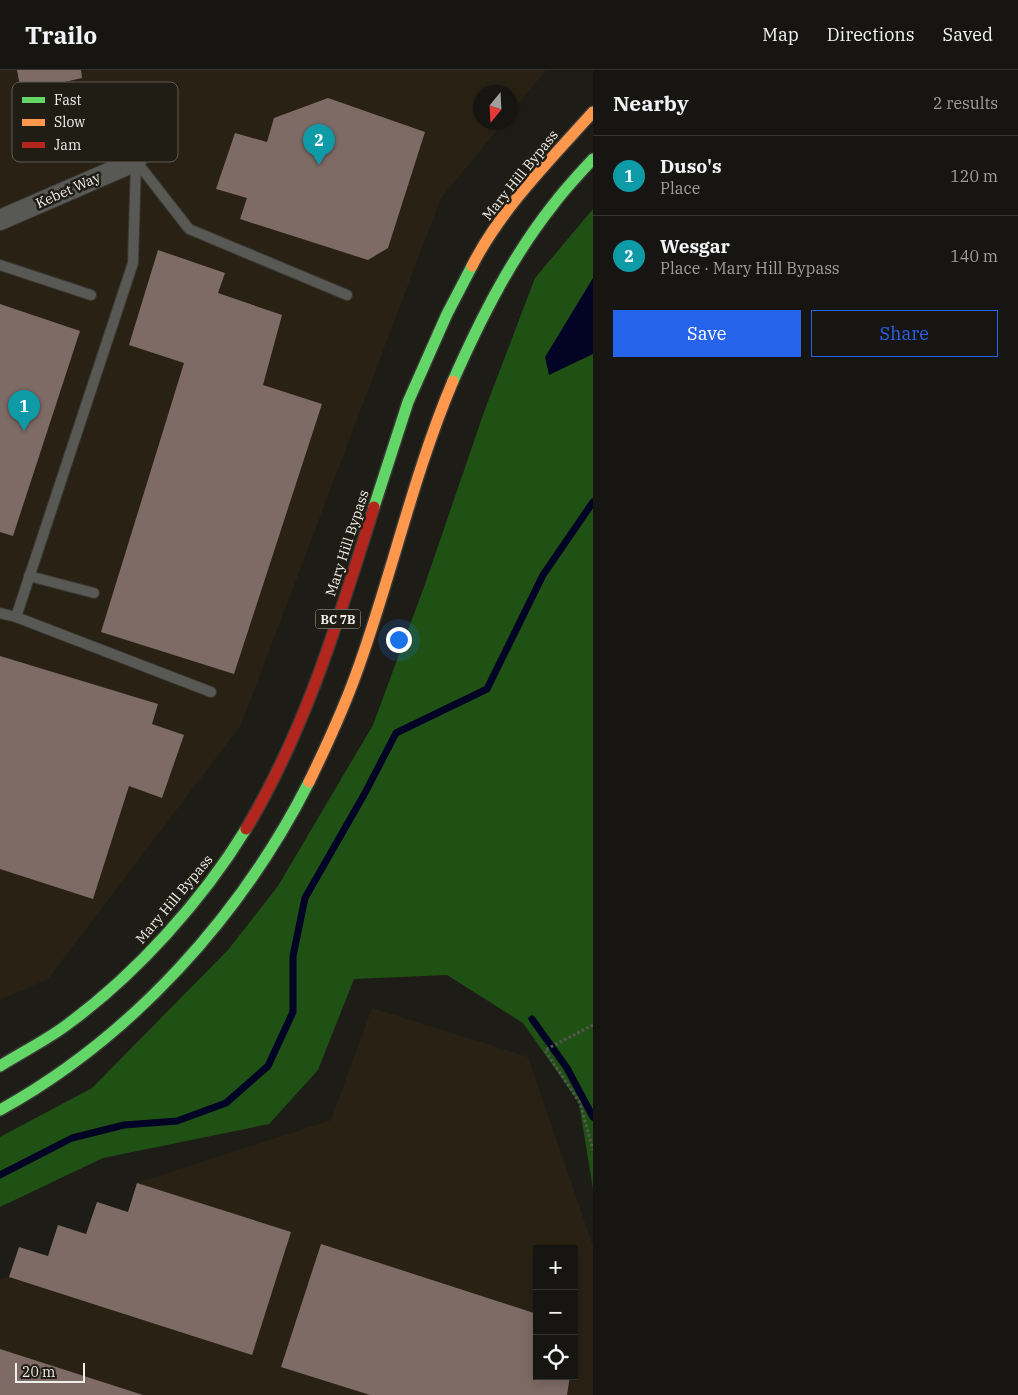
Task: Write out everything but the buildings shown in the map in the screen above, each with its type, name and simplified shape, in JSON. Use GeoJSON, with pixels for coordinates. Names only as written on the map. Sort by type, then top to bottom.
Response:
{"type":"FeatureCollection","features":[{"type":"Feature","properties":{"kind":"highway","name":"Mary Hill Bypass"},"geometry":{"type":"LineString","coordinates":[[0,1066],[67,1025],[125,977],[162,940],[233,850],[262,802],[301,723],[328,651],[408,402],[447,314],[482,246],[528,186],[593,112]]}},
{"type":"Feature","properties":{"kind":"highway","name":"BC 7B"},"geometry":{"type":"LineString","coordinates":[[0,1110],[23,1098],[79,1058],[145,1003],[181,967],[258,872],[286,825],[329,742],[358,666],[438,420],[472,336],[511,266],[542,220],[593,159]]}},
{"type":"Feature","properties":{"kind":"street","name":"Kebet Way"},"geometry":{"type":"LineString","coordinates":[[0,220],[134,162]]}},
{"type":"Feature","properties":{"kind":"lane"},"geometry":{"type":"LineString","coordinates":[[16,617],[133,263],[136,162]]}},
{"type":"Feature","properties":{"kind":"lane"},"geometry":{"type":"LineString","coordinates":[[137,162],[189,229],[347,295]]}},
{"type":"Feature","properties":{"kind":"lane"},"geometry":{"type":"LineString","coordinates":[[0,265],[92,295]]}},
{"type":"Feature","properties":{"kind":"lane"},"geometry":{"type":"LineString","coordinates":[[29,576],[94,593]]}},
{"type":"Feature","properties":{"kind":"lane"},"geometry":{"type":"LineString","coordinates":[[0,613],[16,617],[211,692]]}},
{"type":"Feature","properties":{"kind":"path"},"geometry":{"type":"LineString","coordinates":[[593,1025],[545,1050],[580,1103],[593,1150]]}},
{"type":"Feature","properties":{"kind":"shaded area"},"geometry":{"type":"Polygon","coordinates":[[[0,70],[546,70],[518,104],[518,85],[473,85],[473,130],[497,130],[441,198],[241,725],[48,979],[0,1000],[0,70]]]}},
{"type":"Feature","properties":{"kind":"shaded area"},"geometry":{"type":"Polygon","coordinates":[[[372,1008],[528,1057],[593,1246],[593,1395],[0,1395],[0,1279],[9,1277],[19,1247],[48,1256],[58,1225],[86,1234],[97,1202],[128,1212],[137,1183],[331,1120],[372,1008]]]}},
{"type":"Feature","properties":{"kind":"green space"},"geometry":{"type":"Polygon","coordinates":[[[593,209],[593,1189],[579,1103],[523,1023],[447,975],[354,979],[318,1070],[269,1124],[103,1158],[0,1207],[0,1137],[92,1088],[228,950],[278,886],[373,725],[424,587],[484,412],[535,278],[593,209]]]}},
{"type":"Feature","properties":{"kind":"water"},"geometry":{"type":"Polygon","coordinates":[[[593,278],[593,354],[549,375],[545,357],[593,278]]]}},
{"type":"Feature","properties":{"kind":"waterway"},"geometry":{"type":"LineString","coordinates":[[0,1175],[72,1138],[124,1125],[177,1121],[226,1103],[268,1066],[293,1012],[293,956],[305,898],[365,793],[396,733],[487,689],[543,575],[593,502]]}},
{"type":"Feature","properties":{"kind":"waterway"},"geometry":{"type":"LineString","coordinates":[[532,1019],[567,1068],[593,1117]]}},
{"type":"Feature","properties":{"kind":"traffic: fast"},"geometry":{"type":"LineString","coordinates":[[453,381],[485,312],[523,246],[558,199],[593,159]]}},
{"type":"Feature","properties":{"kind":"traffic: fast"},"geometry":{"type":"LineString","coordinates":[[374,507],[408,402],[447,314],[472,266]]}},
{"type":"Feature","properties":{"kind":"traffic: fast"},"geometry":{"type":"LineString","coordinates":[[0,1110],[48,1080],[94,1047],[138,1009],[178,969],[251,880],[282,832],[309,782]]}},
{"type":"Feature","properties":{"kind":"traffic: fast"},"geometry":{"type":"LineString","coordinates":[[0,1066],[60,1030],[118,983],[143,959],[166,935],[209,883],[246,829]]}},
{"type":"Feature","properties":{"kind":"traffic: slow"},"geometry":{"type":"LineString","coordinates":[[472,266],[497,225],[512,205],[543,167],[593,112]]}},
{"type":"Feature","properties":{"kind":"traffic: slow"},"geometry":{"type":"LineString","coordinates":[[309,782],[355,678],[415,486],[453,381]]}},
{"type":"Feature","properties":{"kind":"traffic: jam"},"geometry":{"type":"LineString","coordinates":[[246,829],[267,791],[304,712],[334,631],[374,507]]}},
{"type":"Feature","properties":{"kind":"place","name":"Wesgar"},"geometry":{"type":"Point","coordinates":[319,165]}},
{"type":"Feature","properties":{"kind":"place","name":"Duso's"},"geometry":{"type":"Point","coordinates":[24,431]}}]}
